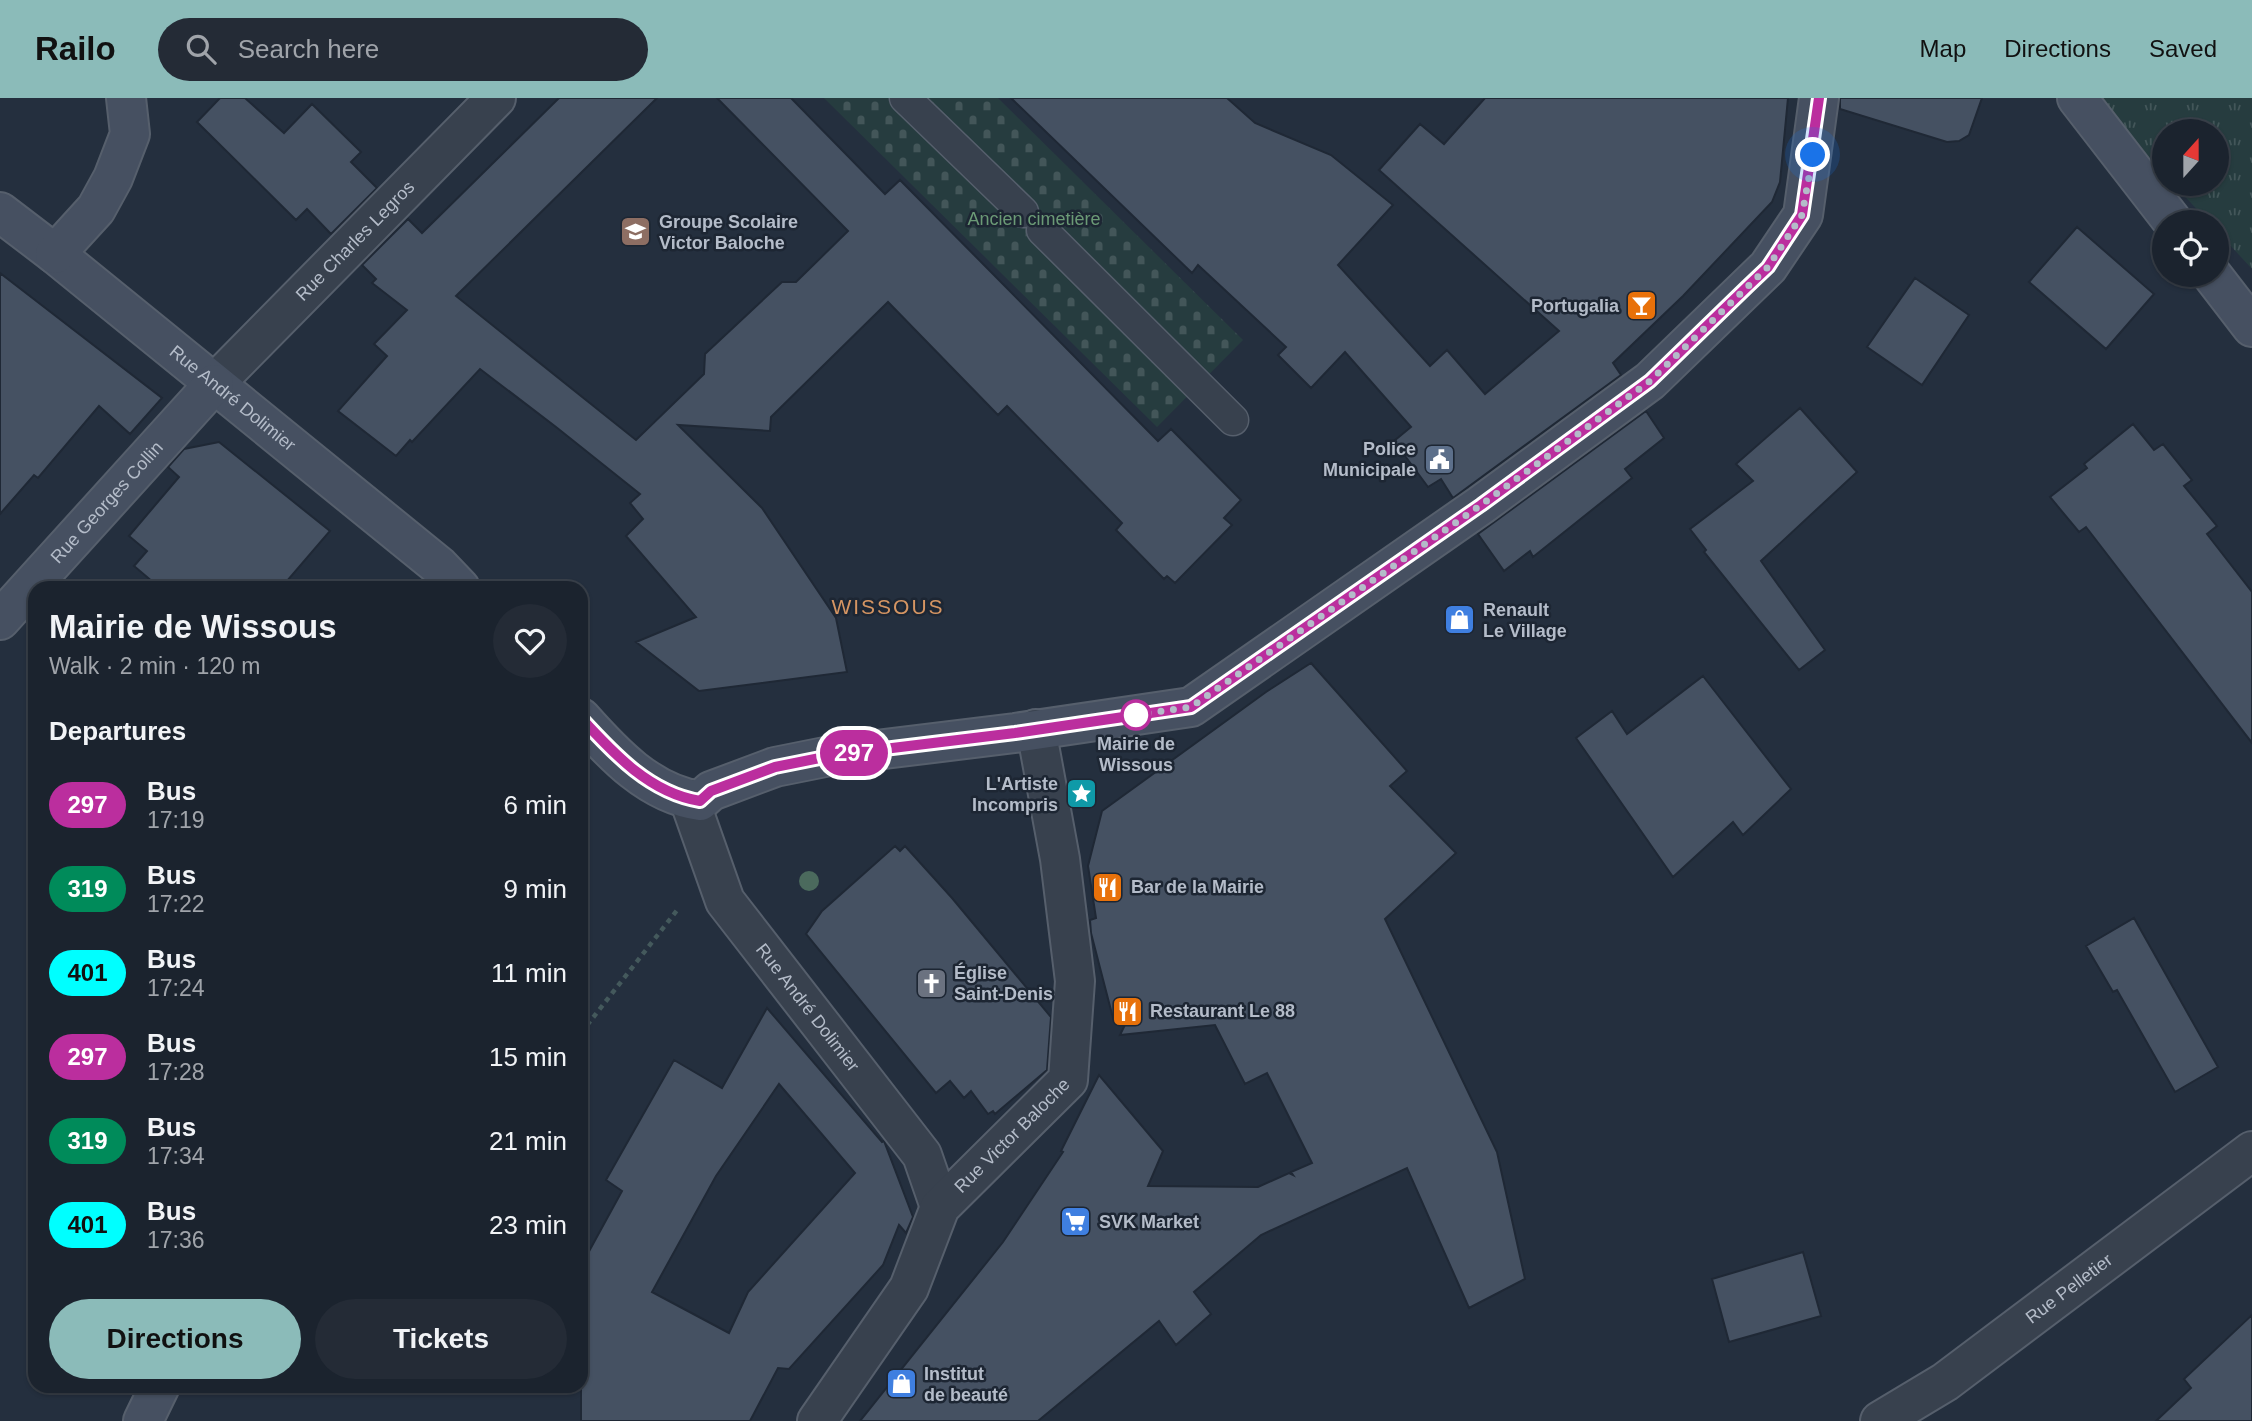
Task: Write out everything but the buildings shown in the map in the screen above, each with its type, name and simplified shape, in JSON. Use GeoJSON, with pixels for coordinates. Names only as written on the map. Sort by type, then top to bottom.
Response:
{"type":"FeatureCollection","features":[{"type":"Feature","properties":{"kind":"street"},"geometry":{"type":"LineString","coordinates":[[55,254],[96,209],[113,178],[130,134],[126,98]]}},
{"type":"Feature","properties":{"kind":"street","name":"Rue Charles Legros"},"geometry":{"type":"LineString","coordinates":[[214,384],[496,98]]}},
{"type":"Feature","properties":{"kind":"street"},"geometry":{"type":"LineString","coordinates":[[588,736],[597,759],[662,790],[700,801],[711,791],[775,767],[835,755],[1191,707],[1481,505],[1650,381],[1768,267],[1802,215],[1819,98]]}},
{"type":"Feature","properties":{"kind":"street"},"geometry":{"type":"LineString","coordinates":[[2077,98],[2164,210]]}},
{"type":"Feature","properties":{"kind":"street","name":"Rue André Dolimier"},"geometry":{"type":"LineString","coordinates":[[0,212],[439,566],[453,581]]}},
{"type":"Feature","properties":{"kind":"street"},"geometry":{"type":"LineString","coordinates":[[2221,287],[2252,327]]}},
{"type":"Feature","properties":{"kind":"street","name":"Rue Georges Collin"},"geometry":{"type":"LineString","coordinates":[[36,581],[214,384]]}},
{"type":"Feature","properties":{"kind":"street","name":"Rue Georges Collin"},"geometry":{"type":"LineString","coordinates":[[0,621],[28,590]]}},
{"type":"Feature","properties":{"kind":"street","name":"Rue Victor Baloche"},"geometry":{"type":"LineString","coordinates":[[817,1421],[909,1288],[940,1207],[1068,1080],[1075,981],[1060,859],[1036,729]]}},
{"type":"Feature","properties":{"kind":"street","name":"Rue André Dolimier"},"geometry":{"type":"LineString","coordinates":[[689,799],[725,901],[922,1154],[940,1207]]}},
{"type":"Feature","properties":{"kind":"street","name":"Rue Pelletier"},"geometry":{"type":"LineString","coordinates":[[1880,1421],[1945,1381],[2252,1151]]}},
{"type":"Feature","properties":{"kind":"street"},"geometry":{"type":"LineString","coordinates":[[143,1421],[157,1393]]}},
{"type":"Feature","properties":{"kind":"lane"},"geometry":{"type":"LineString","coordinates":[[905,98],[1233,420]]}},
{"type":"Feature","properties":{"kind":"path"},"geometry":{"type":"LineString","coordinates":[[588,1024],[678,908],[717,877]]}},
{"type":"Feature","properties":{"kind":"green space","name":"Ancien cimetière"},"geometry":{"type":"Polygon","coordinates":[[[824,98],[998,98],[1243,340],[1157,427],[824,98]]]}},
{"type":"Feature","properties":{"kind":"green space"},"geometry":{"type":"Polygon","coordinates":[[[2094,98],[2252,98],[2252,269],[2229,244],[2229,210],[2198,210],[2184,196],[2230,196],[2230,119],[2152,119],[2152,160],[2094,98]]]}},
{"type":"Feature","properties":{"kind":"bus line","name":"297"},"geometry":{"type":"LineString","coordinates":[[588,726],[612,753],[662,790],[700,801],[711,791],[775,767],[835,755],[1015,733],[1191,707],[1481,505],[1650,381],[1768,267],[1802,215],[1813,155],[1819,98]]}},
{"type":"Feature","properties":{"kind":"place","name":"Groupe Scolaire Victor Baloche"},"geometry":{"type":"Point","coordinates":[636,232]}},
{"type":"Feature","properties":{"kind":"place","name":"Portugalia"},"geometry":{"type":"Point","coordinates":[1642,306]}},
{"type":"Feature","properties":{"kind":"place","name":"Police Municipale"},"geometry":{"type":"Point","coordinates":[1439,459]}},
{"type":"Feature","properties":{"kind":"place","name":"Renault Le Village"},"geometry":{"type":"Point","coordinates":[1460,620]}},
{"type":"Feature","properties":{"kind":"place","name":"Mairie de Wissous"},"geometry":{"type":"Point","coordinates":[1136,715]}},
{"type":"Feature","properties":{"kind":"place","name":"L'Artiste Incompris"},"geometry":{"type":"Point","coordinates":[1081,794]}},
{"type":"Feature","properties":{"kind":"place","name":"Bar de la Mairie"},"geometry":{"type":"Point","coordinates":[1108,887]}},
{"type":"Feature","properties":{"kind":"place","name":"Église Saint-Denis"},"geometry":{"type":"Point","coordinates":[931,983]}},
{"type":"Feature","properties":{"kind":"place","name":"Restaurant Le 88"},"geometry":{"type":"Point","coordinates":[1127,1011]}},
{"type":"Feature","properties":{"kind":"place","name":"SVK Market"},"geometry":{"type":"Point","coordinates":[1076,1222]}},
{"type":"Feature","properties":{"kind":"place","name":"Institut de beauté"},"geometry":{"type":"Point","coordinates":[901,1384]}},
{"type":"Feature","properties":{"kind":"district","name":"WISSOUS"},"geometry":{"type":"Point","coordinates":[888,607]}},
{"type":"Feature","properties":{"kind":"route"},"geometry":{"type":"LineString","coordinates":[[1136,715],[1191,707],[1481,505],[1650,381],[1768,267],[1802,215],[1813,155]]}}]}
